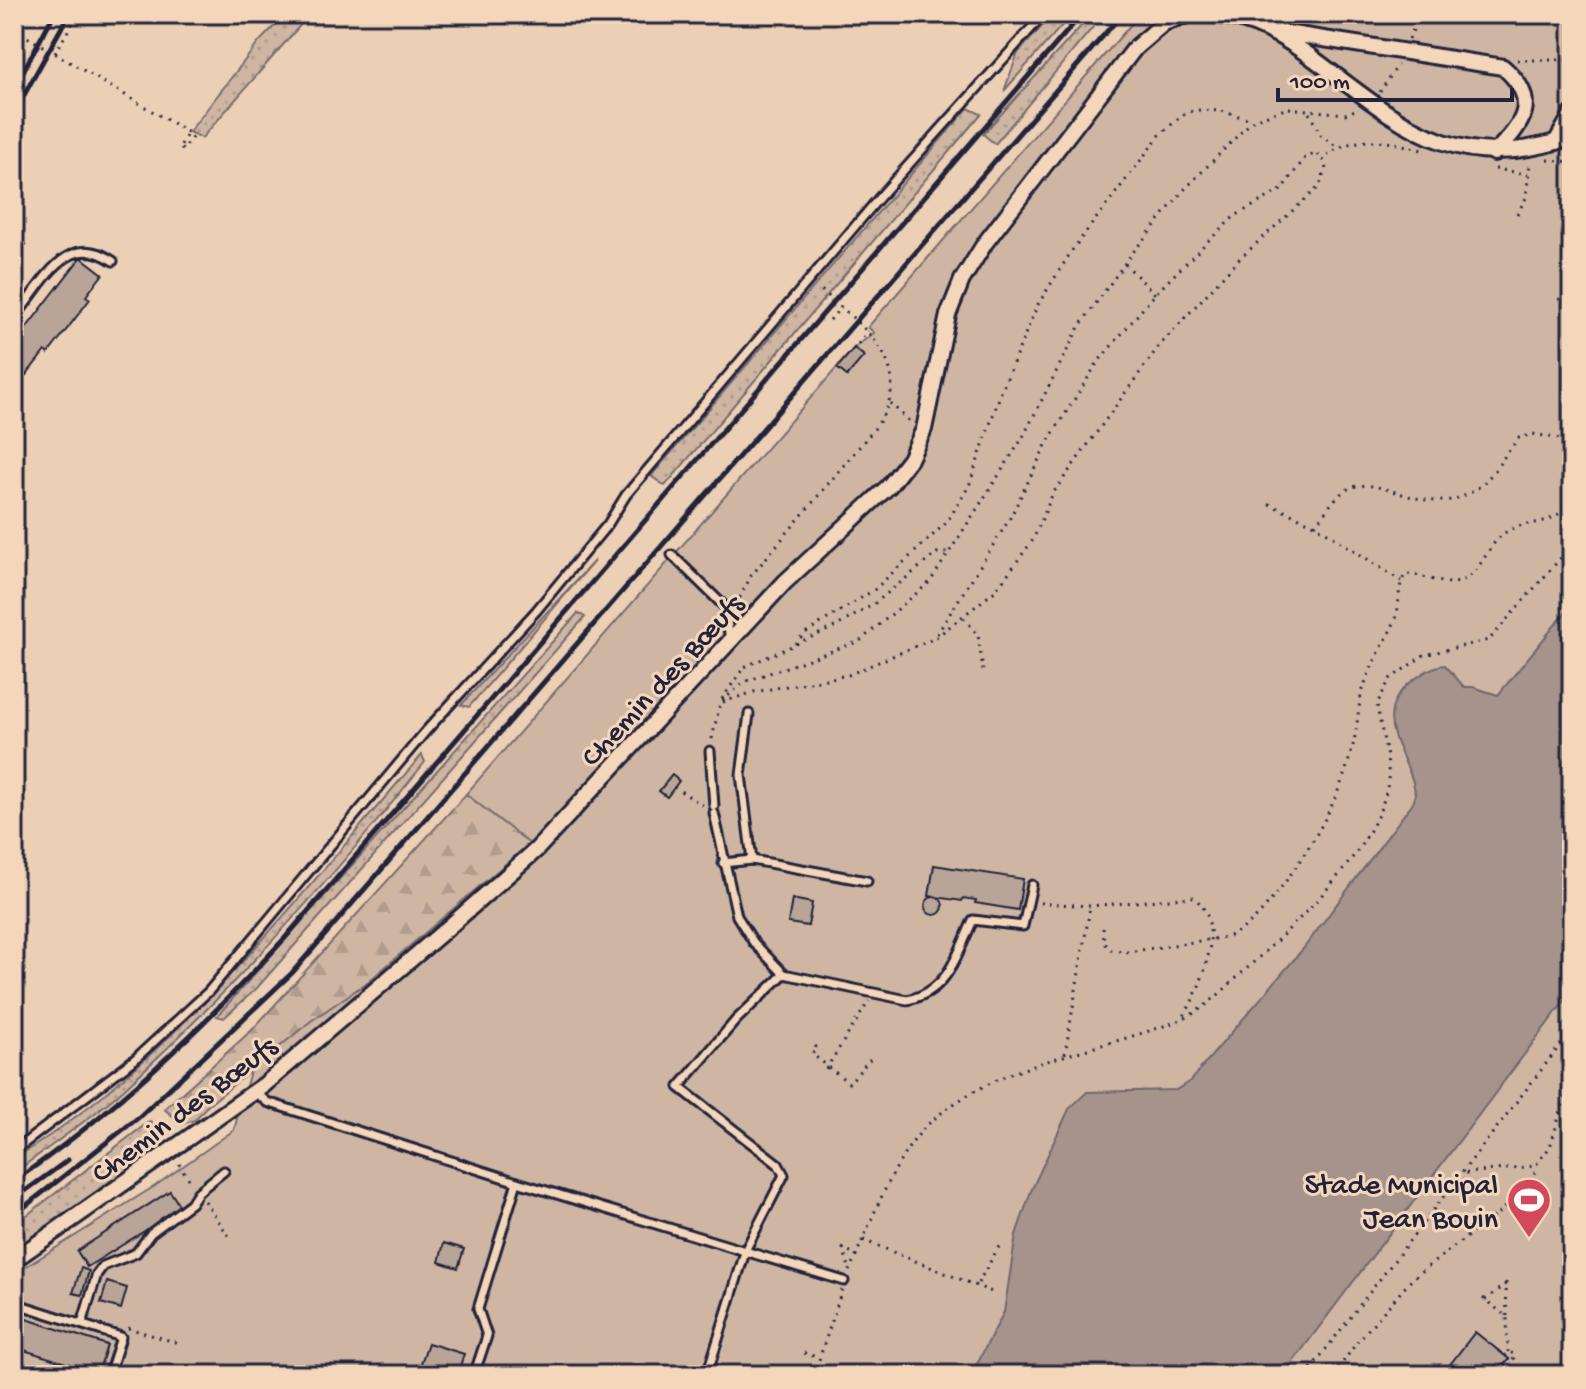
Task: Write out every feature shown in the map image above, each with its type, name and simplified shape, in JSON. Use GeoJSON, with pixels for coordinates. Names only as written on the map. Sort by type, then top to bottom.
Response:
{"type":"FeatureCollection","features":[{"type":"Feature","properties":{"kind":"street","name":"Chemin des Bœufs"},"geometry":{"type":"LineString","coordinates":[[14,1260],[255,1092],[536,850],[785,582],[889,486],[910,459],[924,429],[948,315],[973,259],[1135,48],[1164,23],[1189,14]]}},
{"type":"Feature","properties":{"kind":"street"},"geometry":{"type":"LineString","coordinates":[[1212,14],[1271,30],[1503,67],[1516,78],[1526,108],[1522,123],[1491,160]]}},
{"type":"Feature","properties":{"kind":"street"},"geometry":{"type":"LineString","coordinates":[[1271,30],[1399,122],[1491,160],[1572,137]]}},
{"type":"Feature","properties":{"kind":"street"},"geometry":{"type":"LineString","coordinates":[[1556,142],[1572,114]]}},
{"type":"Feature","properties":{"kind":"lane"},"geometry":{"type":"LineString","coordinates":[[14,1151],[135,1059],[215,983],[425,732],[536,611],[608,524],[626,495],[860,221],[1044,14]]}},
{"type":"Feature","properties":{"kind":"lane"},"geometry":{"type":"LineString","coordinates":[[14,318],[60,263],[74,251],[98,250],[113,261]]}},
{"type":"Feature","properties":{"kind":"lane"},"geometry":{"type":"LineString","coordinates":[[672,555],[725,607],[735,638]]}},
{"type":"Feature","properties":{"kind":"lane"},"geometry":{"type":"LineString","coordinates":[[749,714],[741,775],[752,860]]}},
{"type":"Feature","properties":{"kind":"lane"},"geometry":{"type":"LineString","coordinates":[[710,751],[714,809],[723,863],[737,916],[754,943],[784,974],[907,1000],[922,997],[941,985],[973,920],[1023,926],[1032,885]]}},
{"type":"Feature","properties":{"kind":"lane"},"geometry":{"type":"LineString","coordinates":[[723,863],[752,860],[867,881]]}},
{"type":"Feature","properties":{"kind":"lane"},"geometry":{"type":"LineString","coordinates":[[707,1375],[746,1249],[784,1175],[778,1164],[679,1087],[736,1020],[784,974]]}},
{"type":"Feature","properties":{"kind":"lane"},"geometry":{"type":"LineString","coordinates":[[255,1092],[267,1102],[844,1281]]}},
{"type":"Feature","properties":{"kind":"lane"},"geometry":{"type":"LineString","coordinates":[[82,1324],[97,1274],[103,1266],[136,1253],[151,1233],[191,1203],[198,1192],[224,1171]]}},
{"type":"Feature","properties":{"kind":"lane"},"geometry":{"type":"LineString","coordinates":[[474,1375],[487,1336],[478,1309],[517,1182]]}},
{"type":"Feature","properties":{"kind":"lane"},"geometry":{"type":"LineString","coordinates":[[14,1303],[121,1337],[109,1375]]}},
{"type":"Feature","properties":{"kind":"path"},"geometry":{"type":"LineString","coordinates":[[720,703],[744,682],[860,641],[930,582],[1022,439],[1079,327],[1183,191],[1253,120],[1288,108],[1345,114],[1372,103],[1404,50],[1420,14]]}},
{"type":"Feature","properties":{"kind":"path"},"geometry":{"type":"LineString","coordinates":[[55,53],[73,22]]}},
{"type":"Feature","properties":{"kind":"path"},"geometry":{"type":"LineString","coordinates":[[14,29],[189,133],[179,148],[183,150],[193,136]]}},
{"type":"Feature","properties":{"kind":"path"},"geometry":{"type":"LineString","coordinates":[[1503,67],[1511,60],[1572,60]]}},
{"type":"Feature","properties":{"kind":"path"},"geometry":{"type":"LineString","coordinates":[[795,644],[892,575],[956,511],[969,486],[1001,392],[1037,306],[1073,249],[1110,206],[1160,135],[1181,116],[1195,110],[1221,111],[1253,120]]}},
{"type":"Feature","properties":{"kind":"path"},"geometry":{"type":"LineString","coordinates":[[14,111],[21,116],[25,131],[14,169]]}},
{"type":"Feature","properties":{"kind":"path"},"geometry":{"type":"LineString","coordinates":[[1309,112],[1321,135],[1336,146]]}},
{"type":"Feature","properties":{"kind":"path"},"geometry":{"type":"LineString","coordinates":[[1323,159],[1336,146],[1359,139],[1423,151]]}},
{"type":"Feature","properties":{"kind":"path"},"geometry":{"type":"LineString","coordinates":[[1517,214],[1526,198],[1532,149]]}},
{"type":"Feature","properties":{"kind":"path"},"geometry":{"type":"LineString","coordinates":[[720,703],[754,692],[848,675],[935,638],[995,591],[1033,540],[1053,493],[1159,346],[1237,261],[1319,187],[1326,169],[1323,159],[1316,153],[1305,158],[1281,190],[1235,216],[1155,294],[1098,362],[1068,408],[1009,520],[935,638]]}},
{"type":"Feature","properties":{"kind":"path"},"geometry":{"type":"LineString","coordinates":[[1491,160],[1528,174]]}},
{"type":"Feature","properties":{"kind":"path"},"geometry":{"type":"LineString","coordinates":[[1545,160],[1572,162]]}},
{"type":"Feature","properties":{"kind":"path"},"geometry":{"type":"LineString","coordinates":[[14,233],[26,243],[14,266]]}},
{"type":"Feature","properties":{"kind":"path"},"geometry":{"type":"LineString","coordinates":[[1125,264],[1155,294]]}},
{"type":"Feature","properties":{"kind":"path"},"geometry":{"type":"LineString","coordinates":[[735,638],[735,610],[743,586],[875,428],[890,403],[886,355],[868,331],[824,293]]}},
{"type":"Feature","properties":{"kind":"path"},"geometry":{"type":"LineString","coordinates":[[1558,299],[1572,300]]}},
{"type":"Feature","properties":{"kind":"path"},"geometry":{"type":"LineString","coordinates":[[830,320],[841,307]]}},
{"type":"Feature","properties":{"kind":"path"},"geometry":{"type":"LineString","coordinates":[[858,344],[868,331]]}},
{"type":"Feature","properties":{"kind":"path"},"geometry":{"type":"LineString","coordinates":[[890,403],[900,416],[924,429]]}},
{"type":"Feature","properties":{"kind":"path"},"geometry":{"type":"LineString","coordinates":[[1315,525],[1344,490],[1365,485],[1385,488],[1412,500],[1436,502],[1461,497],[1479,487],[1519,438],[1533,434],[1572,441]]}},
{"type":"Feature","properties":{"kind":"path"},"geometry":{"type":"LineString","coordinates":[[1103,928],[1104,942],[1111,950],[1128,952],[1238,933],[1256,917],[1310,849],[1329,815],[1355,736],[1365,682],[1396,619],[1401,581],[1406,574],[1452,583],[1462,581],[1503,533],[1551,521],[1572,502]]}},
{"type":"Feature","properties":{"kind":"path"},"geometry":{"type":"LineString","coordinates":[[1269,504],[1315,525],[1401,581]]}},
{"type":"Feature","properties":{"kind":"path"},"geometry":{"type":"LineString","coordinates":[[814,1375],[844,1281],[863,1240],[908,1148],[933,1119],[970,1095],[1065,1054],[1182,1019],[1205,1006],[1311,910],[1372,825],[1388,784],[1377,704],[1390,679],[1424,655],[1489,640],[1572,545]]}},
{"type":"Feature","properties":{"kind":"path"},"geometry":{"type":"LineString","coordinates":[[710,751],[720,703],[744,667],[837,626],[874,604],[937,553],[951,553]]}},
{"type":"Feature","properties":{"kind":"path"},"geometry":{"type":"LineString","coordinates":[[964,618],[978,635],[983,670]]}},
{"type":"Feature","properties":{"kind":"path"},"geometry":{"type":"LineString","coordinates":[[674,787],[714,809]]}},
{"type":"Feature","properties":{"kind":"path"},"geometry":{"type":"LineString","coordinates":[[1034,903],[1090,906],[1193,897],[1208,913],[1210,937],[1200,984],[1182,1019]]}},
{"type":"Feature","properties":{"kind":"path"},"geometry":{"type":"LineString","coordinates":[[1065,1054],[1090,906]]}},
{"type":"Feature","properties":{"kind":"path"},"geometry":{"type":"LineString","coordinates":[[827,1068],[864,1014],[872,993]]}},
{"type":"Feature","properties":{"kind":"path"},"geometry":{"type":"LineString","coordinates":[[1306,1375],[1466,1173],[1572,1030]]}},
{"type":"Feature","properties":{"kind":"path"},"geometry":{"type":"LineString","coordinates":[[815,1046],[817,1048],[812,1054],[849,1083],[870,1059]]}},
{"type":"Feature","properties":{"kind":"path"},"geometry":{"type":"LineString","coordinates":[[1334,1375],[1357,1342],[1413,1278],[1527,1191],[1534,1180],[1535,1166],[1550,1147],[1572,1075]]}},
{"type":"Feature","properties":{"kind":"path"},"geometry":{"type":"LineString","coordinates":[[1466,1173],[1535,1166]]}},
{"type":"Feature","properties":{"kind":"path"},"geometry":{"type":"LineString","coordinates":[[863,1240],[978,1283],[992,1292]]}},
{"type":"Feature","properties":{"kind":"path"},"geometry":{"type":"LineString","coordinates":[[978,1283],[1001,1243]]}},
{"type":"Feature","properties":{"kind":"path"},"geometry":{"type":"LineString","coordinates":[[850,1268],[842,1248],[857,1255]]}},
{"type":"Feature","properties":{"kind":"path"},"geometry":{"type":"LineString","coordinates":[[1507,1317],[1484,1299],[1506,1282],[1507,1317],[1506,1354],[1515,1354],[1509,1375]]}},
{"type":"Feature","properties":{"kind":"path"},"geometry":{"type":"LineString","coordinates":[[121,1337],[125,1327],[178,1343]]}},
{"type":"Feature","properties":{"kind":"path"},"geometry":{"type":"LineString","coordinates":[[804,1353],[819,1358]]}},
{"type":"Feature","properties":{"kind":"green space"},"geometry":{"type":"Polygon","coordinates":[[[286,14],[310,14],[202,138],[189,132],[260,41],[286,14]]]}},
{"type":"Feature","properties":{"kind":"green space"},"geometry":{"type":"Polygon","coordinates":[[[1053,14],[1072,14],[1004,91],[1018,53],[1053,14]]]}},
{"type":"Feature","properties":{"kind":"green space"},"geometry":{"type":"Polygon","coordinates":[[[1092,14],[1104,14],[995,144],[983,134],[1092,14]]]}},
{"type":"Feature","properties":{"kind":"green space"},"geometry":{"type":"Polygon","coordinates":[[[1140,14],[1572,14],[1572,1375],[14,1375],[14,1274],[155,1186],[234,1130],[250,1071],[311,1021],[368,982],[530,844],[466,794],[854,348],[874,333],[868,327],[1140,14]]]}},
{"type":"Feature","properties":{"kind":"green space"},"geometry":{"type":"Polygon","coordinates":[[[968,108],[981,114],[665,486],[651,476],[968,108]]]}},
{"type":"Feature","properties":{"kind":"green space"},"geometry":{"type":"Polygon","coordinates":[[[595,560],[469,707],[461,705],[595,560]]]}},
{"type":"Feature","properties":{"kind":"green space"},"geometry":{"type":"Polygon","coordinates":[[[578,613],[585,617],[256,989],[224,1018],[217,1016],[578,613]]]}},
{"type":"Feature","properties":{"kind":"green space"},"geometry":{"type":"Polygon","coordinates":[[[422,755],[425,762],[355,848],[205,1011],[112,1099],[14,1173],[14,1159],[73,1119],[129,1073],[232,973],[422,755]]]}},
{"type":"Feature","properties":{"kind":"green space"},"geometry":{"type":"Polygon","coordinates":[[[466,794],[530,843],[368,982],[311,1021],[205,1108],[195,1120],[182,1124],[164,1109],[252,1030],[466,794]]]}},
{"type":"Feature","properties":{"kind":"green space"},"geometry":{"type":"Polygon","coordinates":[[[150,1121],[156,1131],[148,1155],[14,1250],[14,1225],[150,1121]]]}},
{"type":"Feature","properties":{"kind":"shaded area"},"geometry":{"type":"Polygon","coordinates":[[[1572,604],[1572,991],[1283,1375],[971,1375],[1004,1312],[1016,1235],[1031,1191],[1069,1109],[1087,1092],[1176,1090],[1190,1081],[1303,949],[1414,801],[1410,774],[1392,728],[1392,712],[1398,696],[1423,673],[1445,665],[1464,687],[1498,695],[1572,604]]]}},
{"type":"Feature","properties":{"kind":"building"},"geometry":{"type":"Polygon","coordinates":[[[81,257],[103,274],[86,296],[90,299],[48,354],[45,351],[26,375],[14,366],[14,344],[81,257]]]}},
{"type":"Feature","properties":{"kind":"building"},"geometry":{"type":"Polygon","coordinates":[[[854,348],[864,356],[847,376],[837,368],[854,348]]]}},
{"type":"Feature","properties":{"kind":"building"},"geometry":{"type":"Polygon","coordinates":[[[672,775],[679,781],[667,797],[659,791],[672,775]]]}},
{"type":"Feature","properties":{"kind":"building"},"geometry":{"type":"Polygon","coordinates":[[[934,865],[1023,879],[1018,910],[975,903],[976,900],[929,896],[934,865]]]}},
{"type":"Feature","properties":{"kind":"building"},"geometry":{"type":"Polygon","coordinates":[[[934,897],[943,906],[934,915],[925,906],[934,897]]]}},
{"type":"Feature","properties":{"kind":"building"},"geometry":{"type":"Polygon","coordinates":[[[792,899],[812,903],[808,926],[788,923],[792,899]]]}},
{"type":"Feature","properties":{"kind":"building"},"geometry":{"type":"Polygon","coordinates":[[[170,1191],[181,1208],[87,1267],[77,1251],[170,1191]]]}},
{"type":"Feature","properties":{"kind":"building"},"geometry":{"type":"Polygon","coordinates":[[[444,1243],[464,1249],[458,1268],[439,1262],[444,1243]]]}},
{"type":"Feature","properties":{"kind":"building"},"geometry":{"type":"Polygon","coordinates":[[[81,1268],[89,1271],[82,1295],[73,1293],[81,1268]]]}},
{"type":"Feature","properties":{"kind":"building"},"geometry":{"type":"Polygon","coordinates":[[[107,1282],[127,1288],[121,1309],[101,1303],[107,1282]]]}},
{"type":"Feature","properties":{"kind":"building"},"geometry":{"type":"Polygon","coordinates":[[[14,1315],[107,1345],[98,1373],[14,1347],[14,1315]]]}},
{"type":"Feature","properties":{"kind":"building"},"geometry":{"type":"Polygon","coordinates":[[[1475,1332],[1509,1359],[1496,1375],[1442,1375],[1475,1332]]]}},
{"type":"Feature","properties":{"kind":"building"},"geometry":{"type":"Polygon","coordinates":[[[428,1343],[464,1354],[457,1375],[417,1375],[428,1343]]]}},
{"type":"Feature","properties":{"kind":"railway"},"geometry":{"type":"LineString","coordinates":[[14,88],[54,14]]}},
{"type":"Feature","properties":{"kind":"railway"},"geometry":{"type":"LineString","coordinates":[[14,113],[69,14]]}},
{"type":"Feature","properties":{"kind":"railway"},"geometry":{"type":"LineString","coordinates":[[14,1181],[122,1098],[222,1004],[285,938],[1082,14]]}},
{"type":"Feature","properties":{"kind":"railway"},"geometry":{"type":"LineString","coordinates":[[14,1215],[139,1117],[292,973],[1122,14]]}},
{"type":"Feature","properties":{"kind":"railway"},"geometry":{"type":"LineString","coordinates":[[14,1199],[68,1160]]}},
{"type":"Feature","properties":{"kind":"place","name":"Stade Municipal Jean Bouin"},"geometry":{"type":"Point","coordinates":[1529,1239]}}]}
